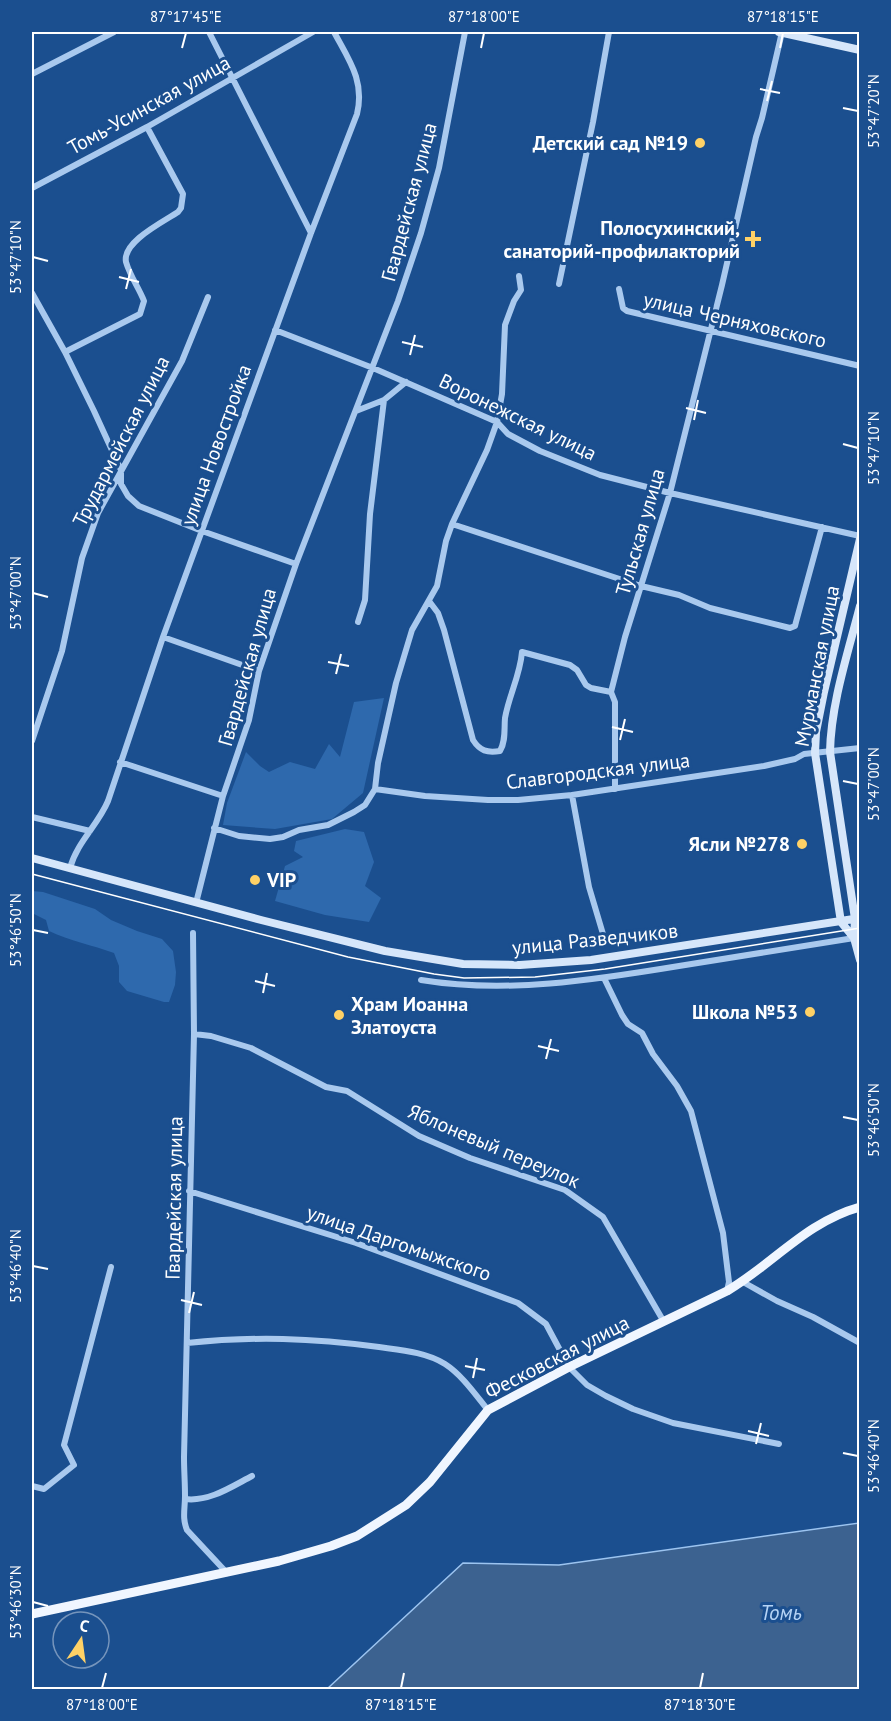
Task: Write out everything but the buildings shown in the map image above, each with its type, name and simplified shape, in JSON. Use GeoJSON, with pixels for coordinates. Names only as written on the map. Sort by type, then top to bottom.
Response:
{"type":"FeatureCollection","features":[{"type":"Feature","properties":{"kind":"main road"},"geometry":{"type":"LineString","coordinates":[[781,32],[860,50]]}},
{"type":"Feature","properties":{"kind":"main road","name":"Мурманская улица"},"geometry":{"type":"LineString","coordinates":[[857,937],[841,922],[814,753],[824,692],[860,537]]}},
{"type":"Feature","properties":{"kind":"main road","name":"Мурманская улица"},"geometry":{"type":"LineString","coordinates":[[860,606],[830,733],[830,752],[857,919],[860,960]]}},
{"type":"Feature","properties":{"kind":"main road","name":"улица Разведчиков"},"geometry":{"type":"LineString","coordinates":[[32,858],[385,951],[451,963],[490,965],[591,960],[857,919]]}},
{"type":"Feature","properties":{"kind":"main road","name":"Фесковская улица"},"geometry":{"type":"LineString","coordinates":[[32,1614],[279,1561],[357,1536],[406,1505],[430,1482],[488,1410],[569,1367],[727,1291],[743,1282],[809,1229],[838,1213],[860,1207]]}},
{"type":"Feature","properties":{"kind":"street"},"geometry":{"type":"LineString","coordinates":[[32,74],[114,32]]}},
{"type":"Feature","properties":{"kind":"street"},"geometry":{"type":"LineString","coordinates":[[209,32],[311,233]]}},
{"type":"Feature","properties":{"kind":"street","name":"Томь-Усинская улица"},"geometry":{"type":"LineString","coordinates":[[32,188],[147,127],[313,32]]}},
{"type":"Feature","properties":{"kind":"street","name":"улица Новостройка"},"geometry":{"type":"LineString","coordinates":[[70,868],[74,853],[102,814],[275,330],[357,114],[360,96],[358,79],[334,32]]}},
{"type":"Feature","properties":{"kind":"street","name":"Гвардейская улица"},"geometry":{"type":"LineString","coordinates":[[196,903],[223,796],[249,720],[259,671],[296,564],[373,368],[421,233],[439,168],[465,32]]}},
{"type":"Feature","properties":{"kind":"street"},"geometry":{"type":"LineString","coordinates":[[559,285],[609,32]]}},
{"type":"Feature","properties":{"kind":"street","name":"Тульская улица"},"geometry":{"type":"LineString","coordinates":[[615,789],[615,702],[611,692],[670,493],[722,285],[781,32]]}},
{"type":"Feature","properties":{"kind":"street"},"geometry":{"type":"LineString","coordinates":[[65,352],[140,314],[144,302],[127,264],[126,256],[130,246],[181,208],[183,194],[147,127]]}},
{"type":"Feature","properties":{"kind":"street"},"geometry":{"type":"LineString","coordinates":[[214,828],[239,836],[283,837],[299,830],[328,825],[354,813],[365,805],[375,789],[378,763],[400,668],[412,630],[429,602],[441,572],[446,541],[452,524],[487,450],[497,422],[502,394],[505,325],[521,290],[519,276]]}},
{"type":"Feature","properties":{"kind":"street","name":"улица Черняховского"},"geometry":{"type":"LineString","coordinates":[[620,289],[622,308],[627,311],[860,366]]}},
{"type":"Feature","properties":{"kind":"street"},"geometry":{"type":"LineString","coordinates":[[32,293],[65,352],[121,470],[121,484],[128,496],[139,506],[296,564]]}},
{"type":"Feature","properties":{"kind":"street","name":"Трудармейская улица"},"geometry":{"type":"LineString","coordinates":[[32,741],[62,651],[82,558],[98,513],[182,361],[208,297]]}},
{"type":"Feature","properties":{"kind":"street","name":"Воронежская улица"},"geometry":{"type":"LineString","coordinates":[[275,330],[373,368],[497,422],[508,434],[559,460],[600,475],[860,537]]}},
{"type":"Feature","properties":{"kind":"street"},"geometry":{"type":"LineString","coordinates":[[356,411],[384,400],[406,382]]}},
{"type":"Feature","properties":{"kind":"street"},"geometry":{"type":"LineString","coordinates":[[358,622],[365,600],[370,514],[384,400]]}},
{"type":"Feature","properties":{"kind":"street"},"geometry":{"type":"LineString","coordinates":[[452,524],[641,586],[679,595],[710,608],[790,628],[795,626],[822,527]]}},
{"type":"Feature","properties":{"kind":"street"},"geometry":{"type":"LineString","coordinates":[[429,602],[438,613],[444,630],[473,740],[478,748],[487,752],[500,751],[503,746],[506,717],[519,676],[522,652],[570,665],[577,670],[586,686],[611,692]]}},
{"type":"Feature","properties":{"kind":"street"},"geometry":{"type":"LineString","coordinates":[[164,637],[259,671]]}},
{"type":"Feature","properties":{"kind":"street","name":"Славгородская улица"},"geometry":{"type":"LineString","coordinates":[[375,789],[412,795],[488,800],[572,795],[764,766],[814,753],[860,747]]}},
{"type":"Feature","properties":{"kind":"street"},"geometry":{"type":"LineString","coordinates":[[120,762],[223,796]]}},
{"type":"Feature","properties":{"kind":"street"},"geometry":{"type":"LineString","coordinates":[[572,795],[589,887],[603,934]]}},
{"type":"Feature","properties":{"kind":"street"},"geometry":{"type":"LineString","coordinates":[[32,817],[90,831]]}},
{"type":"Feature","properties":{"kind":"street","name":"Гвардейская улица"},"geometry":{"type":"LineString","coordinates":[[185,1499],[189,1191],[194,1034],[193,933]]}},
{"type":"Feature","properties":{"kind":"street","name":"улица Разведчиков"},"geometry":{"type":"LineString","coordinates":[[421,980],[505,986],[604,978],[857,937]]}},
{"type":"Feature","properties":{"kind":"street"},"geometry":{"type":"LineString","coordinates":[[604,978],[622,1015],[628,1024],[642,1033],[653,1054],[678,1086],[692,1111],[723,1233],[729,1282],[727,1291]]}},
{"type":"Feature","properties":{"kind":"street","name":"Яблоневый переулок"},"geometry":{"type":"LineString","coordinates":[[194,1034],[211,1036],[251,1048],[326,1087],[347,1091],[419,1136],[470,1158],[565,1190],[603,1217],[664,1322]]}},
{"type":"Feature","properties":{"kind":"street","name":"улица Даргомыжского"},"geometry":{"type":"LineString","coordinates":[[189,1191],[356,1243],[518,1303],[546,1324],[569,1367],[587,1385],[633,1409],[673,1423],[779,1444]]}},
{"type":"Feature","properties":{"kind":"street"},"geometry":{"type":"LineString","coordinates":[[32,1486],[44,1489],[74,1465],[64,1445],[111,1268]]}},
{"type":"Feature","properties":{"kind":"street"},"geometry":{"type":"LineString","coordinates":[[743,1282],[860,1343]]}},
{"type":"Feature","properties":{"kind":"street"},"geometry":{"type":"LineString","coordinates":[[188,1343],[234,1338],[284,1338],[376,1347],[431,1357],[445,1364],[461,1377],[488,1410]]}},
{"type":"Feature","properties":{"kind":"street"},"geometry":{"type":"LineString","coordinates":[[227,1573],[187,1530],[183,1510],[185,1499],[196,1501],[207,1498],[252,1476]]}},
{"type":"Feature","properties":{"kind":"shaded area"},"geometry":{"type":"Polygon","coordinates":[[[384,698],[363,793],[332,819],[275,829],[223,825],[227,803],[246,752],[269,772],[290,762],[315,769],[329,744],[340,757],[354,702],[384,698]]]}},
{"type":"Feature","properties":{"kind":"shaded area"},"geometry":{"type":"Polygon","coordinates":[[[345,829],[364,832],[374,862],[365,886],[381,898],[369,922],[325,915],[275,901],[285,866],[303,857],[294,851],[296,841],[345,829]]]}},
{"type":"Feature","properties":{"kind":"shaded area"},"geometry":{"type":"Polygon","coordinates":[[[32,891],[43,892],[95,909],[111,920],[162,939],[173,951],[176,972],[175,985],[169,1002],[127,991],[119,982],[119,966],[114,953],[49,931],[46,920],[32,913],[32,891]]]}},
{"type":"Feature","properties":{"kind":"water","name":"Томь"},"geometry":{"type":"Polygon","coordinates":[[[859,1523],[859,1689],[327,1689],[463,1563],[559,1565],[859,1523]]]}},
{"type":"Feature","properties":{"kind":"tram line"},"geometry":{"type":"LineString","coordinates":[[32,874],[348,957],[464,978],[535,977],[605,969],[860,928]]}},
{"type":"Feature","properties":{"kind":"place","name":"Детский сад №19"},"geometry":{"type":"Point","coordinates":[700,143]}},
{"type":"Feature","properties":{"kind":"place","name":"Полосухинский, санаторий-профилакторий"},"geometry":{"type":"Point","coordinates":[753,239]}},
{"type":"Feature","properties":{"kind":"place","name":"Ясли №278"},"geometry":{"type":"Point","coordinates":[802,844]}},
{"type":"Feature","properties":{"kind":"place","name":"VIP"},"geometry":{"type":"Point","coordinates":[255,880]}},
{"type":"Feature","properties":{"kind":"place","name":"Школа №53"},"geometry":{"type":"Point","coordinates":[810,1012]}},
{"type":"Feature","properties":{"kind":"place","name":"Храм Иоанна Златоуста"},"geometry":{"type":"Point","coordinates":[339,1015]}}]}
